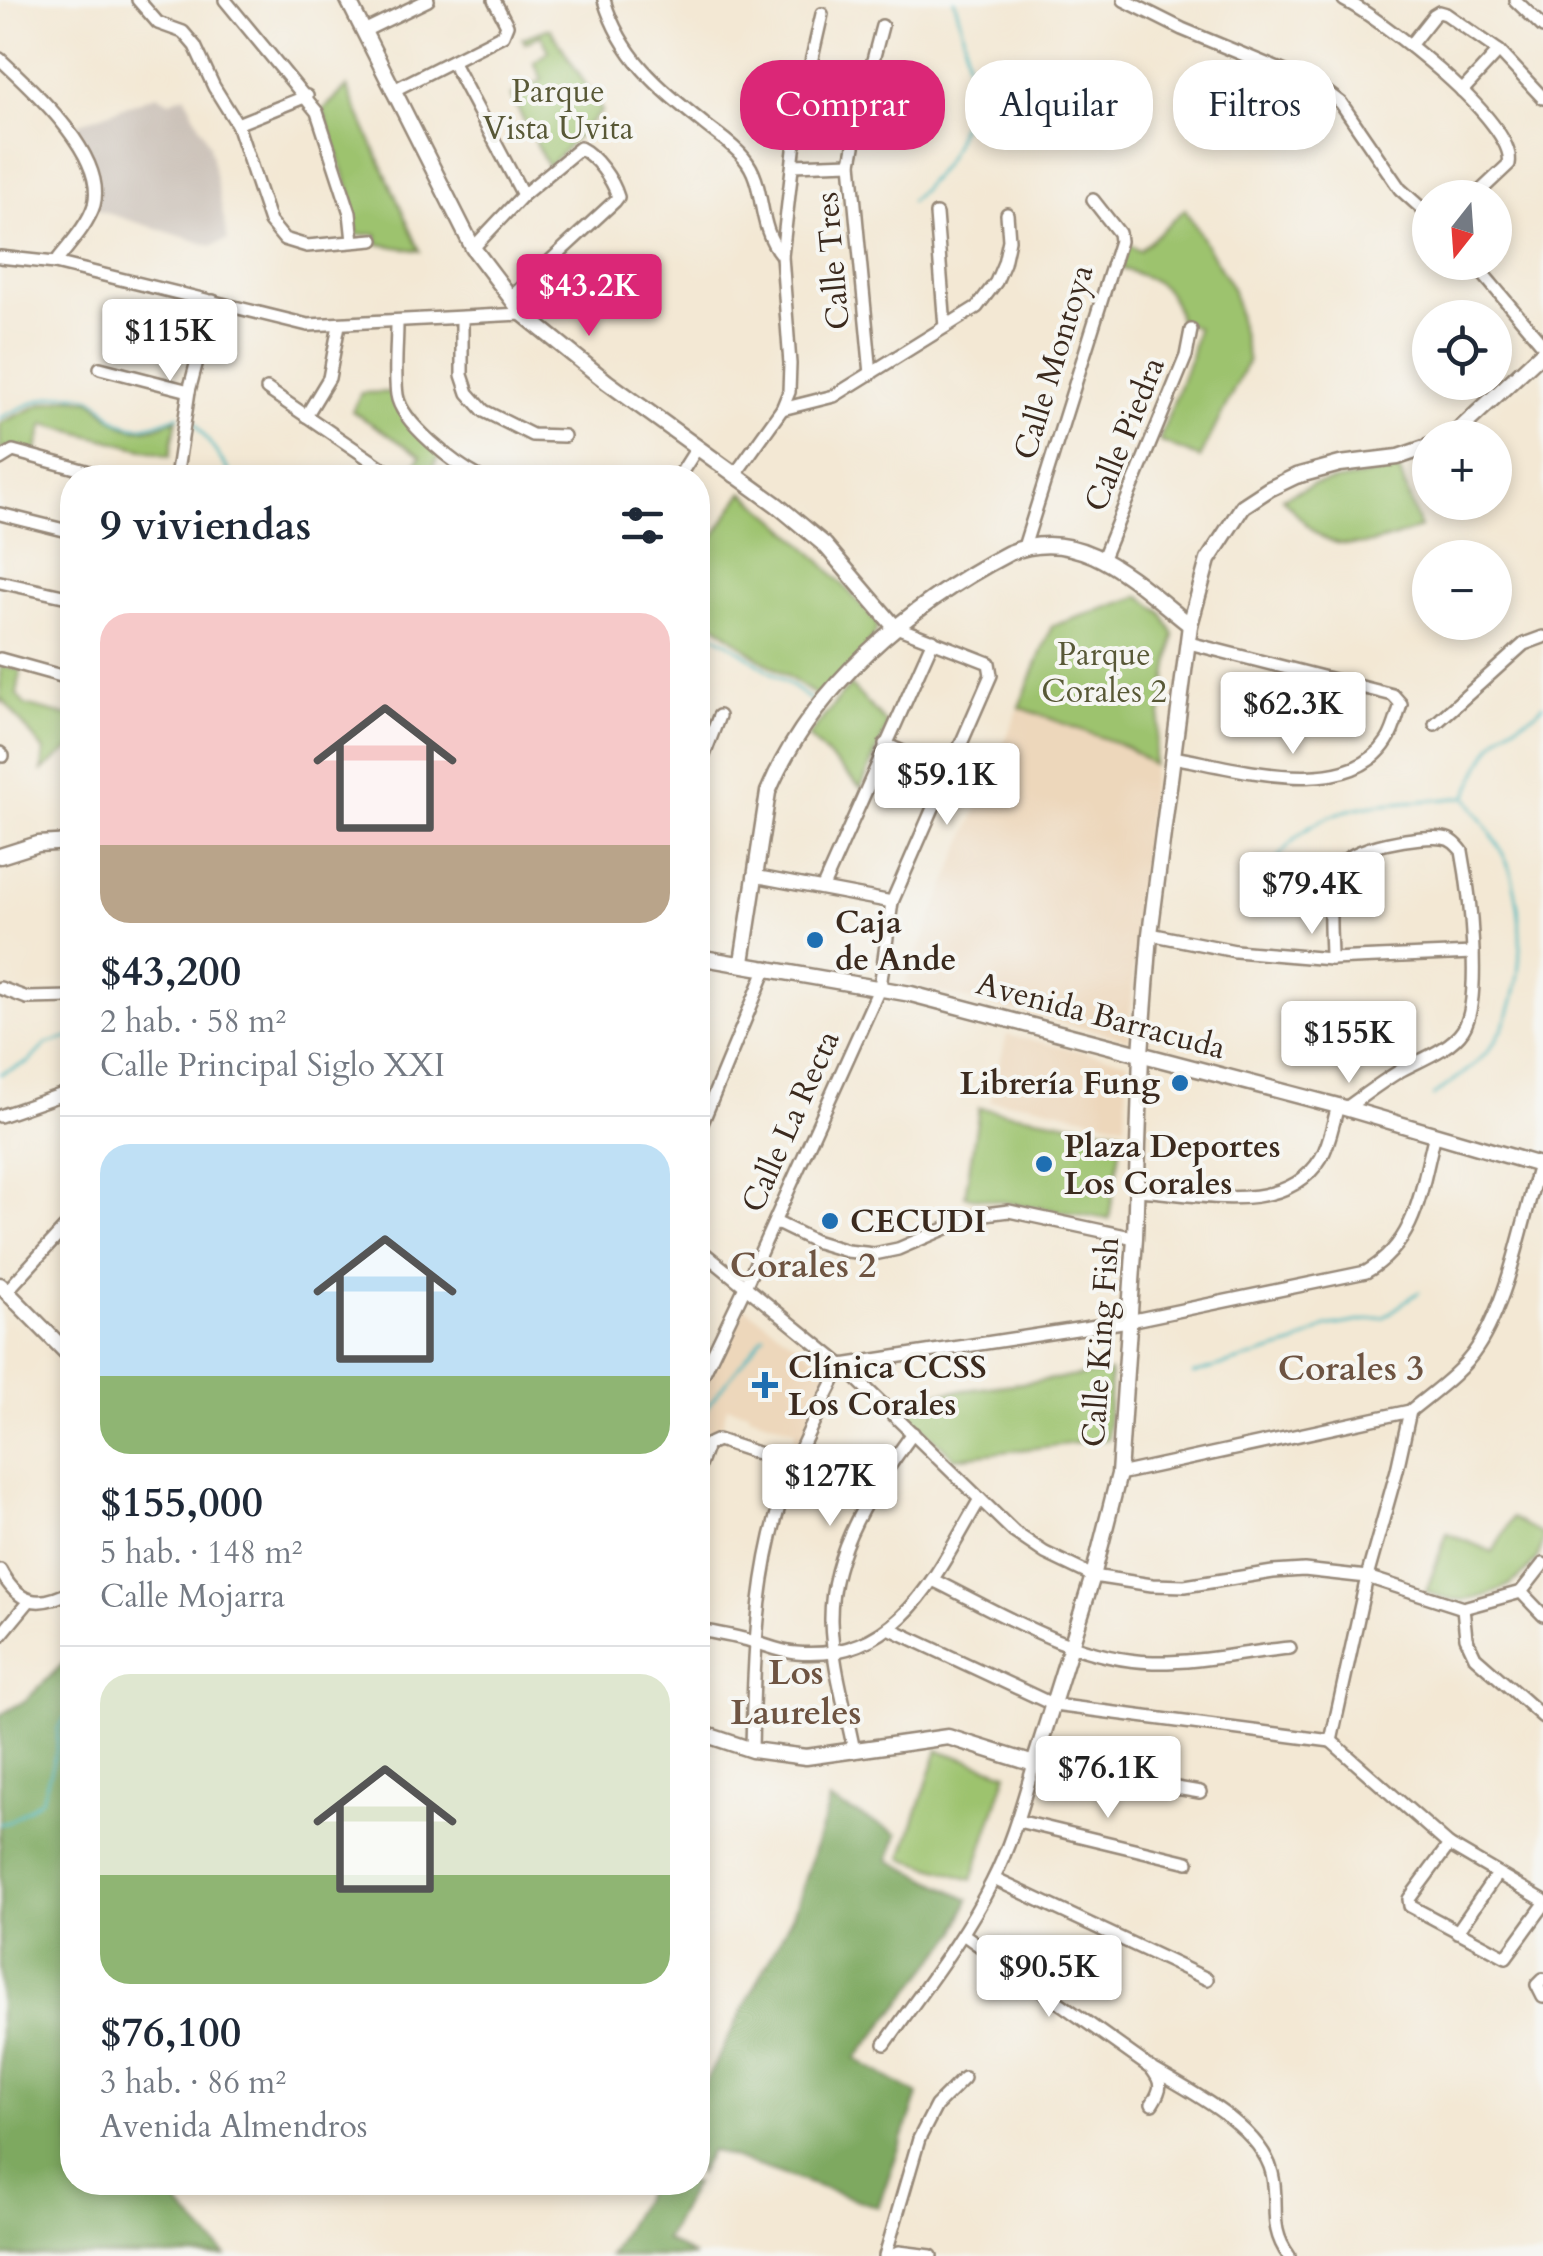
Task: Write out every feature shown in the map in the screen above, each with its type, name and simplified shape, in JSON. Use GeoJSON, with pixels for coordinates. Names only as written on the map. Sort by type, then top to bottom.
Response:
{"type":"FeatureCollection","features":[{"type":"Feature","properties":{"kind":"street"},"geometry":{"type":"LineString","coordinates":[[138,0],[163,27],[188,37],[236,124],[270,222],[284,240],[308,246],[374,240]]}},
{"type":"Feature","properties":{"kind":"street"},"geometry":{"type":"LineString","coordinates":[[225,0],[318,112],[350,212],[353,242]]}},
{"type":"Feature","properties":{"kind":"street"},"geometry":{"type":"LineString","coordinates":[[348,0],[473,248],[523,314],[734,476],[777,504],[825,545],[894,626],[933,640],[824,887]]}},
{"type":"Feature","properties":{"kind":"street"},"geometry":{"type":"LineString","coordinates":[[366,30],[428,0]]}},
{"type":"Feature","properties":{"kind":"street"},"geometry":{"type":"LineString","coordinates":[[392,91],[453,63],[507,30],[494,0]]}},
{"type":"Feature","properties":{"kind":"street"},"geometry":{"type":"LineString","coordinates":[[604,0],[612,28],[639,67],[745,158],[756,182],[770,243],[782,256]]}},
{"type":"Feature","properties":{"kind":"street"},"geometry":{"type":"LineString","coordinates":[[1124,0],[1319,86],[1341,102],[1400,189],[1412,200]]}},
{"type":"Feature","properties":{"kind":"street"},"geometry":{"type":"LineString","coordinates":[[1344,0],[1411,44],[1462,91],[1508,145],[1509,164],[1492,180]]}},
{"type":"Feature","properties":{"kind":"street"},"geometry":{"type":"LineString","coordinates":[[1515,0],[1543,27]]}},
{"type":"Feature","properties":{"kind":"street"},"geometry":{"type":"LineString","coordinates":[[1411,44],[1439,12],[1499,51],[1543,98]]}},
{"type":"Feature","properties":{"kind":"street"},"geometry":{"type":"LineString","coordinates":[[734,476],[782,408],[788,392],[790,364],[782,256],[797,124],[822,14]]}},
{"type":"Feature","properties":{"kind":"street","name":"Calle Tres"},"geometry":{"type":"LineString","coordinates":[[870,374],[850,163],[882,26]]}},
{"type":"Feature","properties":{"kind":"street"},"geometry":{"type":"LineString","coordinates":[[1462,91],[1499,51]]}},
{"type":"Feature","properties":{"kind":"street"},"geometry":{"type":"LineString","coordinates":[[0,59],[75,140],[95,188],[94,205],[55,263]]}},
{"type":"Feature","properties":{"kind":"street"},"geometry":{"type":"LineString","coordinates":[[453,63],[523,196]]}},
{"type":"Feature","properties":{"kind":"street"},"geometry":{"type":"LineString","coordinates":[[236,124],[307,96]]}},
{"type":"Feature","properties":{"kind":"street"},"geometry":{"type":"LineString","coordinates":[[473,248],[523,196],[580,148],[587,150],[618,197],[510,298]]}},
{"type":"Feature","properties":{"kind":"street"},"geometry":{"type":"LineString","coordinates":[[794,165],[850,163]]}},
{"type":"Feature","properties":{"kind":"street","name":"Calle Montoya"},"geometry":{"type":"LineString","coordinates":[[1024,547],[1120,241],[1119,233],[1094,200]]}},
{"type":"Feature","properties":{"kind":"street"},"geometry":{"type":"LineString","coordinates":[[936,214],[946,327]]}},
{"type":"Feature","properties":{"kind":"street"},"geometry":{"type":"LineString","coordinates":[[782,408],[834,396],[977,307],[996,282],[1009,240],[1007,214]]}},
{"type":"Feature","properties":{"kind":"street"},"geometry":{"type":"LineString","coordinates":[[0,258],[55,263],[308,326],[523,314]]}},
{"type":"Feature","properties":{"kind":"street"},"geometry":{"type":"LineString","coordinates":[[1488,280],[1543,344]]}},
{"type":"Feature","properties":{"kind":"street"},"geometry":{"type":"LineString","coordinates":[[178,465],[189,391],[213,301]]}},
{"type":"Feature","properties":{"kind":"street"},"geometry":{"type":"LineString","coordinates":[[462,319],[462,375],[468,393],[484,411],[532,435],[564,436]]}},
{"type":"Feature","properties":{"kind":"street"},"geometry":{"type":"LineString","coordinates":[[398,323],[397,398],[402,410],[443,454],[460,465]]}},
{"type":"Feature","properties":{"kind":"street"},"geometry":{"type":"LineString","coordinates":[[306,416],[329,378],[339,324]]}},
{"type":"Feature","properties":{"kind":"street","name":"Calle Piedra"},"geometry":{"type":"LineString","coordinates":[[1103,558],[1186,356],[1191,330]]}},
{"type":"Feature","properties":{"kind":"street"},"geometry":{"type":"LineString","coordinates":[[1470,420],[1543,352]]}},
{"type":"Feature","properties":{"kind":"street"},"geometry":{"type":"LineString","coordinates":[[100,368],[189,391]]}},
{"type":"Feature","properties":{"kind":"street"},"geometry":{"type":"LineString","coordinates":[[267,389],[378,465]]}},
{"type":"Feature","properties":{"kind":"street"},"geometry":{"type":"LineString","coordinates":[[686,465],[697,448]]}},
{"type":"Feature","properties":{"kind":"street"},"geometry":{"type":"LineString","coordinates":[[2,457],[13,451],[64,465]]}},
{"type":"Feature","properties":{"kind":"street","name":"Calle King Fish"},"geometry":{"type":"LineString","coordinates":[[884,2044],[963,1934],[994,1879],[1018,1820],[1072,1648],[1118,1474],[1135,1238],[1150,934],[1190,626],[1208,560],[1243,506],[1296,476],[1412,452]]}},
{"type":"Feature","properties":{"kind":"street"},"geometry":{"type":"LineString","coordinates":[[0,514],[60,529]]}},
{"type":"Feature","properties":{"kind":"street"},"geometry":{"type":"LineString","coordinates":[[742,962],[768,792],[777,770],[827,699],[894,626],[992,562],[1024,547],[1060,546],[1103,558],[1190,626]]}},
{"type":"Feature","properties":{"kind":"street"},"geometry":{"type":"LineString","coordinates":[[0,582],[60,595]]}},
{"type":"Feature","properties":{"kind":"street"},"geometry":{"type":"LineString","coordinates":[[1435,724],[1524,644],[1543,637]]}},
{"type":"Feature","properties":{"kind":"street","name":"Calle La Recta"},"geometry":{"type":"LineString","coordinates":[[710,1360],[880,987],[892,902],[992,669],[989,663],[933,640]]}},
{"type":"Feature","properties":{"kind":"street"},"geometry":{"type":"LineString","coordinates":[[1173,757],[1296,778],[1326,776],[1373,758],[1388,740],[1401,704],[1393,695],[1188,643]]}},
{"type":"Feature","properties":{"kind":"street"},"geometry":{"type":"LineString","coordinates":[[0,659],[60,675]]}},
{"type":"Feature","properties":{"kind":"street"},"geometry":{"type":"LineString","coordinates":[[710,741],[720,716]]}},
{"type":"Feature","properties":{"kind":"street"},"geometry":{"type":"LineString","coordinates":[[885,744],[949,772]]}},
{"type":"Feature","properties":{"kind":"street"},"geometry":{"type":"LineString","coordinates":[[1137,1190],[1254,1196],[1280,1192],[1306,1178],[1323,1156],[1342,1107],[1463,1031],[1469,1016],[1472,912],[1462,852],[1455,843],[1443,838],[1370,847],[1351,854],[1339,867],[1333,888],[1331,960]]}},
{"type":"Feature","properties":{"kind":"street"},"geometry":{"type":"LineString","coordinates":[[0,856],[38,844],[60,843]]}},
{"type":"Feature","properties":{"kind":"street"},"geometry":{"type":"LineString","coordinates":[[754,876],[892,902]]}},
{"type":"Feature","properties":{"kind":"street"},"geometry":{"type":"LineString","coordinates":[[1150,934],[1234,951],[1331,960],[1473,953]]}},
{"type":"Feature","properties":{"kind":"street","name":"Avenida Barracuda"},"geometry":{"type":"LineString","coordinates":[[710,958],[880,987],[1142,1053],[1541,1165]]}},
{"type":"Feature","properties":{"kind":"street"},"geometry":{"type":"LineString","coordinates":[[710,1105],[767,966]]}},
{"type":"Feature","properties":{"kind":"street"},"geometry":{"type":"LineString","coordinates":[[0,988],[27,998],[60,997]]}},
{"type":"Feature","properties":{"kind":"street"},"geometry":{"type":"LineString","coordinates":[[0,1116],[60,1095]]}},
{"type":"Feature","properties":{"kind":"street"},"geometry":{"type":"LineString","coordinates":[[842,1365],[1129,1321],[1366,1272],[1384,1262],[1410,1228],[1435,1134]]}},
{"type":"Feature","properties":{"kind":"street"},"geometry":{"type":"LineString","coordinates":[[1118,1474],[1410,1411],[1476,1350],[1494,1318],[1541,1165]]}},
{"type":"Feature","properties":{"kind":"street"},"geometry":{"type":"LineString","coordinates":[[775,1222],[814,1241],[874,1254],[898,1249],[977,1215],[1010,1211],[1135,1238]]}},
{"type":"Feature","properties":{"kind":"street"},"geometry":{"type":"LineString","coordinates":[[60,1232],[3,1289],[60,1346]]}},
{"type":"Feature","properties":{"kind":"street"},"geometry":{"type":"LineString","coordinates":[[710,1259],[842,1365],[1014,1532],[1045,1554],[1093,1576],[1185,1586],[1304,1570],[1367,1577],[1463,1608],[1520,1592],[1543,1564]]}},
{"type":"Feature","properties":{"kind":"street"},"geometry":{"type":"LineString","coordinates":[[752,1750],[754,1642],[762,1582],[794,1464],[842,1365]]}},
{"type":"Feature","properties":{"kind":"street"},"geometry":{"type":"LineString","coordinates":[[1332,1741],[1367,1577],[1410,1411]]}},
{"type":"Feature","properties":{"kind":"street"},"geometry":{"type":"LineString","coordinates":[[854,1751],[835,1651],[832,1604],[841,1559],[874,1486],[913,1433]]}},
{"type":"Feature","properties":{"kind":"street"},"geometry":{"type":"LineString","coordinates":[[710,1444],[718,1440],[794,1464]]}},
{"type":"Feature","properties":{"kind":"street"},"geometry":{"type":"LineString","coordinates":[[710,1633],[797,1653],[835,1651],[864,1644],[891,1629],[913,1608],[980,1499]]}},
{"type":"Feature","properties":{"kind":"street"},"geometry":{"type":"LineString","coordinates":[[0,1570],[11,1590],[29,1601],[60,1598]]}},
{"type":"Feature","properties":{"kind":"street"},"geometry":{"type":"LineString","coordinates":[[932,1580],[1072,1648],[1124,1660],[1216,1659],[1290,1648]]}},
{"type":"Feature","properties":{"kind":"street"},"geometry":{"type":"LineString","coordinates":[[1520,1592],[1543,1615]]}},
{"type":"Feature","properties":{"kind":"street"},"geometry":{"type":"LineString","coordinates":[[0,1636],[29,1601]]}},
{"type":"Feature","properties":{"kind":"street"},"geometry":{"type":"LineString","coordinates":[[1463,1608],[1469,1649],[1543,1717]]}},
{"type":"Feature","properties":{"kind":"street"},"geometry":{"type":"LineString","coordinates":[[891,1629],[1054,1705],[1332,1741],[1449,1845],[1543,1903],[1506,1957],[1409,1903],[1449,1845]]}},
{"type":"Feature","properties":{"kind":"street"},"geometry":{"type":"LineString","coordinates":[[710,1736],[752,1750],[806,1757],[948,1737],[1034,1764],[1200,1792]]}},
{"type":"Feature","properties":{"kind":"street"},"geometry":{"type":"LineString","coordinates":[[1018,1820],[1188,1862]]}},
{"type":"Feature","properties":{"kind":"street"},"geometry":{"type":"LineString","coordinates":[[1458,1932],[1497,1874]]}},
{"type":"Feature","properties":{"kind":"street"},"geometry":{"type":"LineString","coordinates":[[994,1879],[1207,1980]]}},
{"type":"Feature","properties":{"kind":"street"},"geometry":{"type":"LineString","coordinates":[[963,1934],[1248,2134],[1266,2156],[1273,2176],[1277,2240],[1289,2256]]}},
{"type":"Feature","properties":{"kind":"street"},"geometry":{"type":"LineString","coordinates":[[1543,1979],[1537,1985],[1543,1997]]}},
{"type":"Feature","properties":{"kind":"street"},"geometry":{"type":"LineString","coordinates":[[1151,2068],[1161,2089],[1152,2104]]}},
{"type":"Feature","properties":{"kind":"street"},"geometry":{"type":"LineString","coordinates":[[888,2256],[919,2140],[936,2106],[964,2078]]}},
{"type":"Feature","properties":{"kind":"street"},"geometry":{"type":"LineString","coordinates":[[888,2256],[898,2252],[930,2256]]}},
{"type":"Feature","properties":{"kind":"shaded area"},"geometry":{"type":"Polygon","coordinates":[[[157,95],[170,101],[185,95],[209,144],[228,240],[212,246],[97,210],[97,172],[74,125],[157,95]]]}},
{"type":"Feature","properties":{"kind":"shaded area"},"geometry":{"type":"Polygon","coordinates":[[[1019,707],[1127,747],[1153,765],[1128,1039],[905,984],[1019,707]]]}},
{"type":"Feature","properties":{"kind":"shaded area"},"geometry":{"type":"Polygon","coordinates":[[[1007,1035],[1128,1061],[1125,1125],[1029,1103],[990,1101],[1007,1035]]]}},
{"type":"Feature","properties":{"kind":"shaded area","name":"Clínica CCSS Los Corales"},"geometry":{"type":"Polygon","coordinates":[[[741,1305],[833,1369],[792,1459],[710,1431],[710,1374],[741,1305]],[[727,1407],[721,1429],[786,1447],[793,1444],[796,1430],[727,1407]]]}},
{"type":"Feature","properties":{"kind":"green space","name":"Parque Vista Uvita"},"geometry":{"type":"Polygon","coordinates":[[[550,28],[602,111],[548,167],[511,96],[542,80],[534,62],[549,51],[541,35],[525,43],[522,38],[550,28]]]}},
{"type":"Feature","properties":{"kind":"green space"},"geometry":{"type":"Polygon","coordinates":[[[347,87],[420,251],[378,244],[377,234],[356,235],[351,195],[323,110],[347,87]]]}},
{"type":"Feature","properties":{"kind":"green space"},"geometry":{"type":"Polygon","coordinates":[[[1185,209],[1233,290],[1248,361],[1200,458],[1159,441],[1197,328],[1179,320],[1171,298],[1159,284],[1120,268],[1129,245],[1139,251],[1185,209]]]}},
{"type":"Feature","properties":{"kind":"green space"},"geometry":{"type":"Polygon","coordinates":[[[395,392],[440,455],[434,465],[415,465],[421,456],[352,411],[361,393],[395,392]]]}},
{"type":"Feature","properties":{"kind":"green space"},"geometry":{"type":"Polygon","coordinates":[[[68,398],[92,400],[131,428],[151,428],[177,418],[170,456],[44,424],[36,452],[9,447],[0,451],[0,423],[42,404],[68,398]]]}},
{"type":"Feature","properties":{"kind":"green space"},"geometry":{"type":"Polygon","coordinates":[[[1399,469],[1412,506],[1412,520],[1417,520],[1420,528],[1367,544],[1340,544],[1327,539],[1282,498],[1312,485],[1399,469]]]}},
{"type":"Feature","properties":{"kind":"green space"},"geometry":{"type":"Polygon","coordinates":[[[743,492],[814,554],[877,623],[864,653],[820,698],[710,620],[710,542],[743,492]]]}},
{"type":"Feature","properties":{"kind":"green space","name":"Parque Corales 2"},"geometry":{"type":"Polygon","coordinates":[[[1141,596],[1162,613],[1174,634],[1153,765],[1127,747],[1019,707],[1052,626],[1141,596]]]}},
{"type":"Feature","properties":{"kind":"green space"},"geometry":{"type":"Polygon","coordinates":[[[0,665],[21,670],[17,695],[25,705],[60,714],[60,757],[42,771],[44,751],[3,700],[0,702],[0,665]]]}},
{"type":"Feature","properties":{"kind":"green space"},"geometry":{"type":"Polygon","coordinates":[[[850,685],[888,725],[861,788],[808,737],[850,685]]]}},
{"type":"Feature","properties":{"kind":"green space","name":"Plaza Deportes Los Corales"},"geometry":{"type":"Polygon","coordinates":[[[979,1108],[1123,1131],[1109,1219],[965,1196],[979,1108]]]}},
{"type":"Feature","properties":{"kind":"green space"},"geometry":{"type":"Polygon","coordinates":[[[1110,1372],[1108,1439],[954,1458],[894,1399],[1110,1372]]]}},
{"type":"Feature","properties":{"kind":"green space"},"geometry":{"type":"Polygon","coordinates":[[[1512,1518],[1543,1535],[1536,1558],[1519,1578],[1496,1592],[1472,1599],[1426,1592],[1447,1533],[1493,1552],[1512,1518]]]}},
{"type":"Feature","properties":{"kind":"green space"},"geometry":{"type":"Polygon","coordinates":[[[60,1667],[60,2195],[176,2195],[178,2204],[226,2256],[0,2256],[0,1715],[26,1700],[60,1667]]]}},
{"type":"Feature","properties":{"kind":"green space"},"geometry":{"type":"Polygon","coordinates":[[[938,1750],[1007,1773],[972,1880],[902,1858],[938,1750]]]}},
{"type":"Feature","properties":{"kind":"green space"},"geometry":{"type":"Polygon","coordinates":[[[830,1801],[898,1834],[889,1860],[969,1899],[957,1932],[856,2059],[918,2095],[878,2207],[710,2152],[710,2073],[794,1912],[830,1801]]]}},
{"type":"Feature","properties":{"kind":"green space"},"geometry":{"type":"Polygon","coordinates":[[[644,2195],[688,2195],[665,2240],[694,2256],[609,2256],[644,2195]]]}},
{"type":"Feature","properties":{"kind":"waterway"},"geometry":{"type":"LineString","coordinates":[[910,202],[946,160],[962,121],[967,61],[954,0]]}},
{"type":"Feature","properties":{"kind":"waterway"},"geometry":{"type":"LineString","coordinates":[[0,418],[44,399],[67,394],[93,398],[129,426],[146,426],[179,415]]}},
{"type":"Feature","properties":{"kind":"waterway"},"geometry":{"type":"LineString","coordinates":[[192,418],[225,465]]}},
{"type":"Feature","properties":{"kind":"waterway"},"geometry":{"type":"LineString","coordinates":[[710,633],[814,702]]}},
{"type":"Feature","properties":{"kind":"waterway"},"geometry":{"type":"LineString","coordinates":[[1467,795],[1498,738],[1543,705]]}},
{"type":"Feature","properties":{"kind":"waterway"},"geometry":{"type":"LineString","coordinates":[[1433,1096],[1490,1049],[1505,1023],[1517,982],[1519,916],[1512,876],[1498,845],[1466,796]]}},
{"type":"Feature","properties":{"kind":"waterway"},"geometry":{"type":"LineString","coordinates":[[1276,861],[1295,839],[1337,814],[1361,807],[1464,797]]}},
{"type":"Feature","properties":{"kind":"waterway"},"geometry":{"type":"LineString","coordinates":[[0,1074],[29,1062],[46,1044],[60,1040]]}},
{"type":"Feature","properties":{"kind":"waterway"},"geometry":{"type":"LineString","coordinates":[[1193,1374],[1296,1344],[1326,1327],[1384,1317],[1419,1292]]}},
{"type":"Feature","properties":{"kind":"waterway"},"geometry":{"type":"LineString","coordinates":[[710,1402],[764,1335]]}},
{"type":"Feature","properties":{"kind":"waterway"},"geometry":{"type":"LineString","coordinates":[[0,1824],[42,1799],[60,1726]]}},
{"type":"Feature","properties":{"kind":"place","name":"Caja de Ande"},"geometry":{"type":"Point","coordinates":[815,940]}},
{"type":"Feature","properties":{"kind":"place","name":"Librería Fung"},"geometry":{"type":"Point","coordinates":[1180,1083]}},
{"type":"Feature","properties":{"kind":"place","name":"Plaza Deportes Los Corales"},"geometry":{"type":"Point","coordinates":[1044,1164]}},
{"type":"Feature","properties":{"kind":"place","name":"CECUDI"},"geometry":{"type":"Point","coordinates":[830,1221]}},
{"type":"Feature","properties":{"kind":"place","name":"Clínica CCSS Los Corales"},"geometry":{"type":"Point","coordinates":[765,1385]}},
{"type":"Feature","properties":{"kind":"district","name":"Corales 2"},"geometry":{"type":"Point","coordinates":[803,1265]}},
{"type":"Feature","properties":{"kind":"district","name":"Corales 3"},"geometry":{"type":"Point","coordinates":[1351,1368]}},
{"type":"Feature","properties":{"kind":"district","name":"Los Laureles"},"geometry":{"type":"Point","coordinates":[796,1692]}}]}
